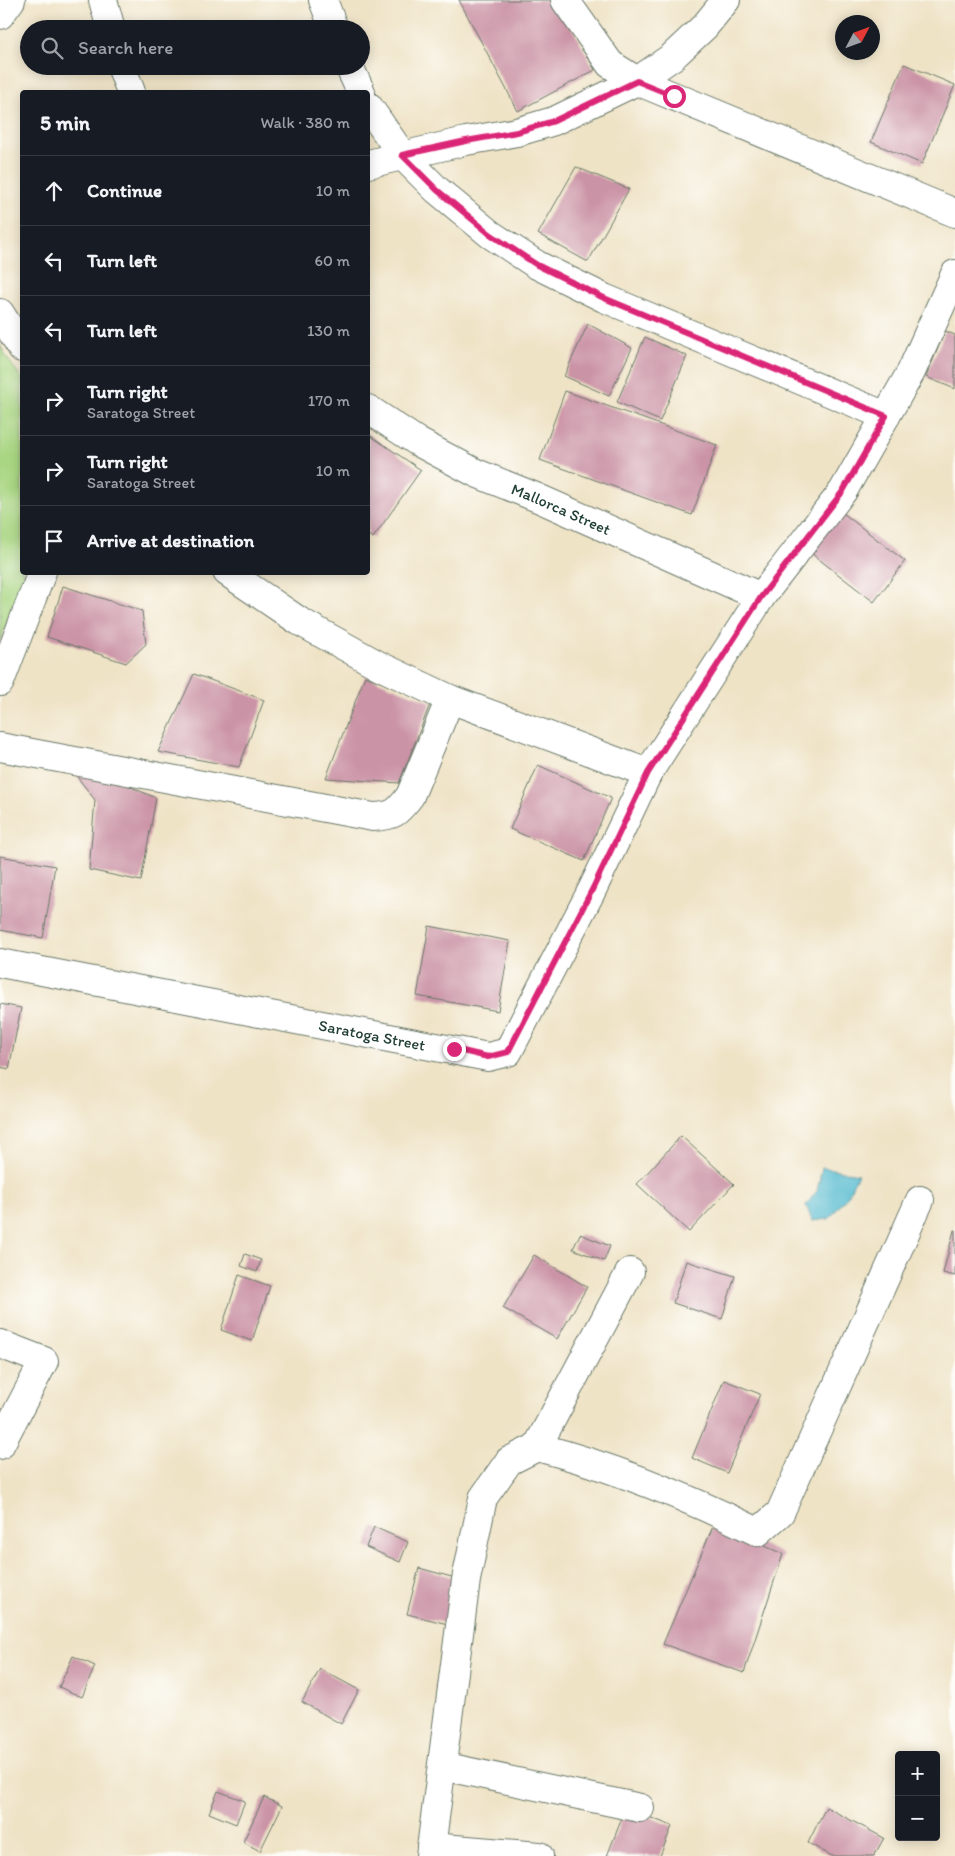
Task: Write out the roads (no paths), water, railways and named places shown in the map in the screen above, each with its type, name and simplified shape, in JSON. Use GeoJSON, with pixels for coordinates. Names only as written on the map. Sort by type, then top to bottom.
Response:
{"type":"FeatureCollection","features":[{"type":"Feature","properties":{"kind":"street"},"geometry":{"type":"LineString","coordinates":[[0,15],[11,0]]}},
{"type":"Feature","properties":{"kind":"street"},"geometry":{"type":"LineString","coordinates":[[103,0],[109,20]]}},
{"type":"Feature","properties":{"kind":"street"},"geometry":{"type":"LineString","coordinates":[[323,0],[331,20]]}},
{"type":"Feature","properties":{"kind":"street"},"geometry":{"type":"LineString","coordinates":[[565,0],[610,64],[637,81],[955,213]]}},
{"type":"Feature","properties":{"kind":"street"},"geometry":{"type":"LineString","coordinates":[[370,163],[466,141],[517,132],[554,121],[637,81],[672,57],[705,26],[726,0]]}},
{"type":"Feature","properties":{"kind":"street"},"geometry":{"type":"LineString","coordinates":[[124,75],[130,90]]}},
{"type":"Feature","properties":{"kind":"street"},"geometry":{"type":"LineString","coordinates":[[353,75],[360,90]]}},
{"type":"Feature","properties":{"kind":"street"},"geometry":{"type":"LineString","coordinates":[[370,109],[402,155],[437,190],[490,234],[537,265],[604,298],[886,416]]}},
{"type":"Feature","properties":{"kind":"street","name":"Saratoga Street"},"geometry":{"type":"LineString","coordinates":[[0,962],[488,1057],[508,1052],[587,898],[648,773],[761,597],[843,491],[911,372],[955,274]]}},
{"type":"Feature","properties":{"kind":"street"},"geometry":{"type":"LineString","coordinates":[[0,313],[20,339]]}},
{"type":"Feature","properties":{"kind":"street","name":"Mallorca Street"},"geometry":{"type":"LineString","coordinates":[[370,410],[418,442],[476,473],[538,498],[761,597]]}},
{"type":"Feature","properties":{"kind":"street"},"geometry":{"type":"LineString","coordinates":[[0,682],[41,575]]}},
{"type":"Feature","properties":{"kind":"street"},"geometry":{"type":"LineString","coordinates":[[231,575],[299,621],[380,666],[450,699],[648,773]]}},
{"type":"Feature","properties":{"kind":"street"},"geometry":{"type":"LineString","coordinates":[[0,747],[373,817],[389,816],[400,809],[410,796],[450,699]]}},
{"type":"Feature","properties":{"kind":"street"},"geometry":{"type":"LineString","coordinates":[[537,1446],[581,1458],[718,1512],[758,1532],[780,1513],[920,1200]]}},
{"type":"Feature","properties":{"kind":"street"},"geometry":{"type":"LineString","coordinates":[[539,1856],[430,1851],[466,1580],[483,1498],[509,1461],[537,1446],[630,1272]]}},
{"type":"Feature","properties":{"kind":"street"},"geometry":{"type":"LineString","coordinates":[[0,1344],[44,1361],[0,1445]]}},
{"type":"Feature","properties":{"kind":"street"},"geometry":{"type":"LineString","coordinates":[[442,1766],[640,1808]]}},
{"type":"Feature","properties":{"kind":"water"},"geometry":{"type":"Polygon","coordinates":[[[822,1167],[858,1174],[847,1197],[829,1219],[812,1221],[806,1205],[817,1191],[822,1167]]]}}]}
